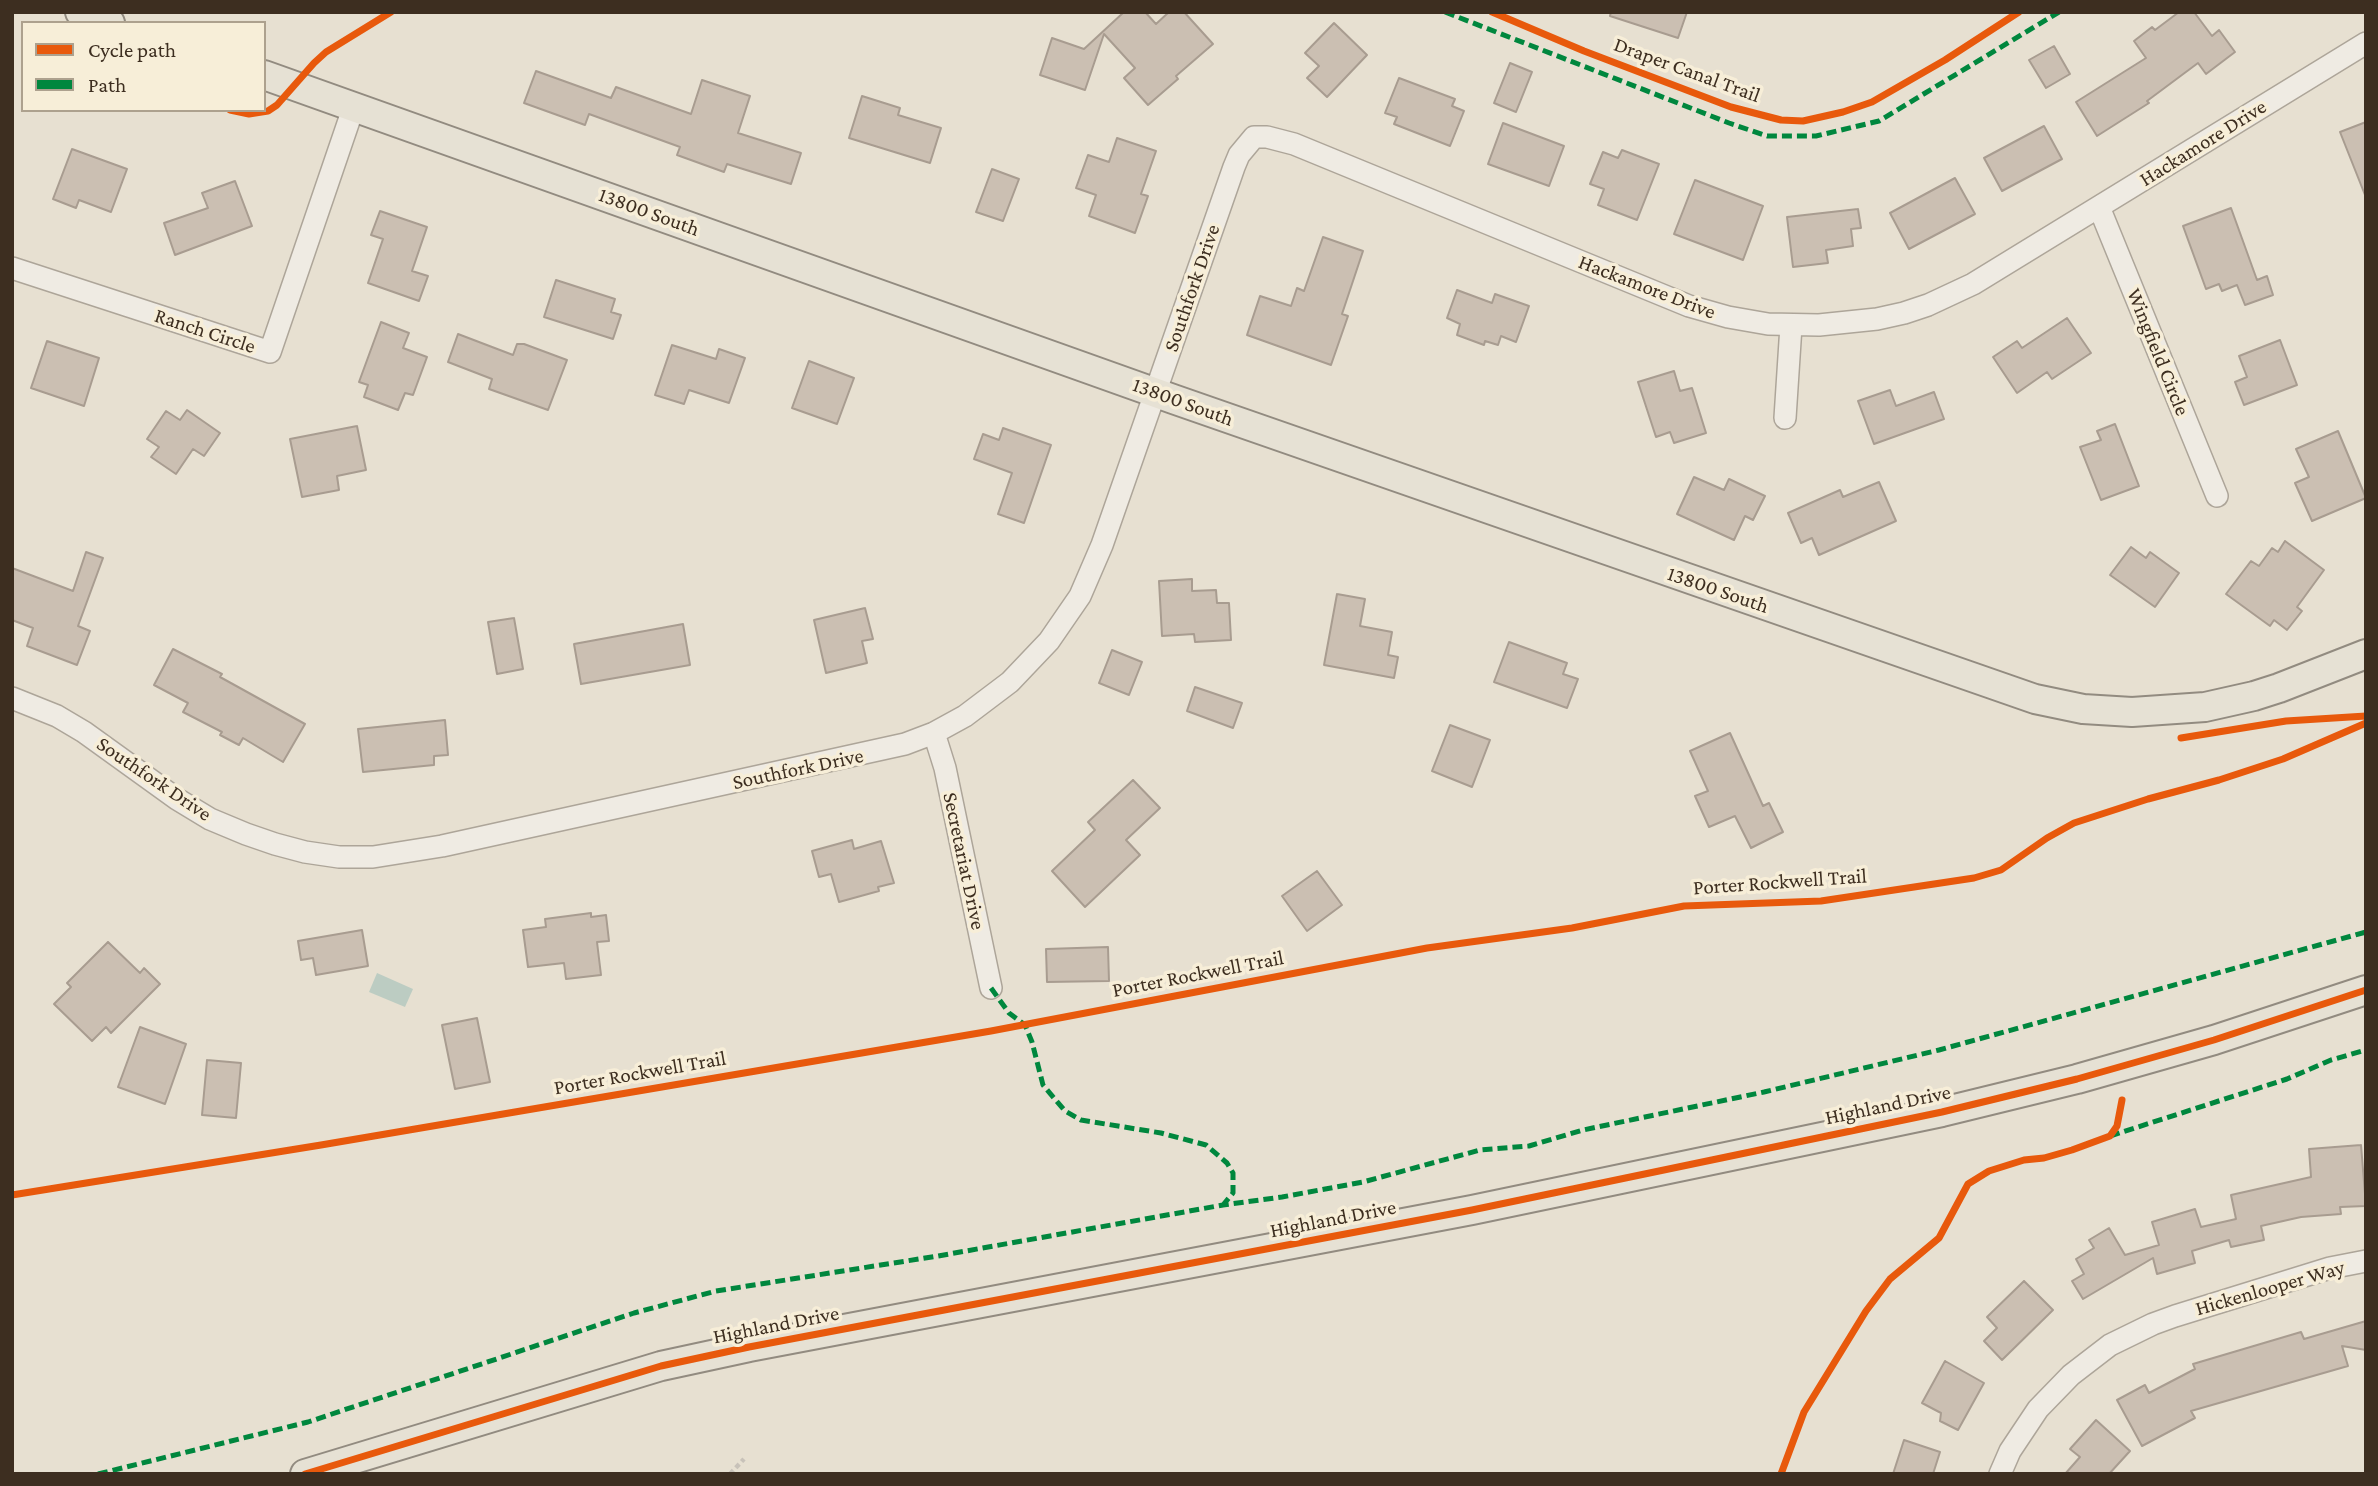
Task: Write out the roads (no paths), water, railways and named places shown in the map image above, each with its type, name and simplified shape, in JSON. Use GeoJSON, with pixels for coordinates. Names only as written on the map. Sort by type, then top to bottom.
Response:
{"type":"FeatureCollection","features":[{"type":"Feature","properties":{"kind":"main road"},"geometry":{"type":"LineString","coordinates":[[80,12],[105,21]]}},
{"type":"Feature","properties":{"kind":"main road","name":"13800 South"},"geometry":{"type":"LineString","coordinates":[[266,76],[1156,393],[2012,692],[2059,704],[2107,711],[2156,712],[2230,702],[2279,688],[2366,654]]}},
{"type":"Feature","properties":{"kind":"main road","name":"Highland Drive"},"geometry":{"type":"LineString","coordinates":[[305,1474],[661,1366],[1472,1210],[1942,1112],[2077,1079],[2214,1040],[2366,990]]}},
{"type":"Feature","properties":{"kind":"street","name":"Hackamore Drive"},"geometry":{"type":"LineString","coordinates":[[1254,137],[1267,137],[1294,144],[1689,306],[1737,319],[1791,326],[1819,326],[1877,319],[1928,305],[1952,295],[1994,272],[2366,43]]}},
{"type":"Feature","properties":{"kind":"street","name":"Ranch Circle"},"geometry":{"type":"LineString","coordinates":[[12,268],[270,352],[354,106]]}},
{"type":"Feature","properties":{"kind":"street","name":"Southfork Drive"},"geometry":{"type":"LineString","coordinates":[[12,698],[57,716],[84,732],[177,799],[210,819],[275,844],[339,857],[373,857],[442,846],[874,752],[934,733],[965,716],[1030,663],[1065,619],[1086,583],[1102,545],[1234,167],[1239,155],[1254,137]]}},
{"type":"Feature","properties":{"kind":"street","name":"Wingfield Circle"},"geometry":{"type":"LineString","coordinates":[[2099,207],[2217,496]]}},
{"type":"Feature","properties":{"kind":"street"},"geometry":{"type":"LineString","coordinates":[[1785,418],[1791,326]]}},
{"type":"Feature","properties":{"kind":"street","name":"Secretariat Drive"},"geometry":{"type":"LineString","coordinates":[[934,733],[945,768],[992,988]]}},
{"type":"Feature","properties":{"kind":"street","name":"Hickenlooper Way"},"geometry":{"type":"LineString","coordinates":[[2000,1474],[2010,1451],[2030,1419],[2071,1375],[2110,1345],[2175,1316],[2330,1268],[2366,1261]]}}]}
